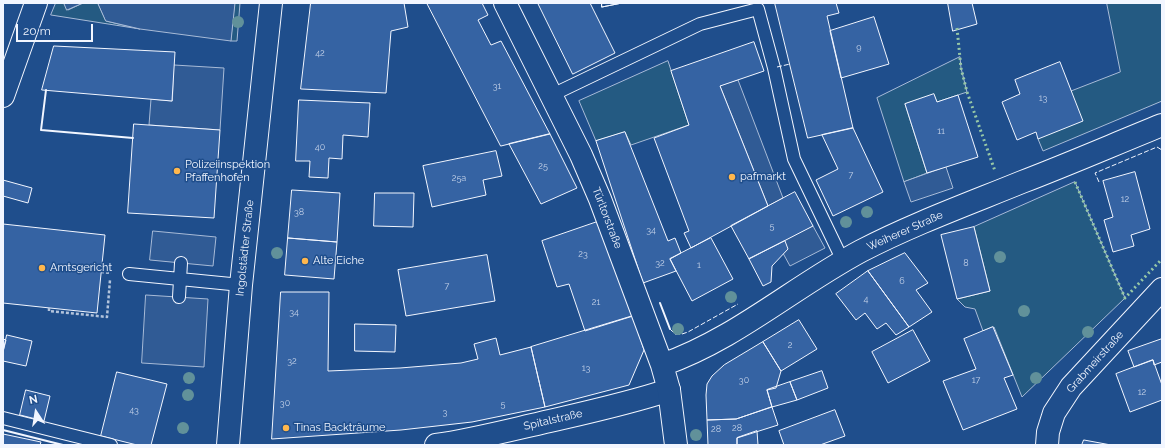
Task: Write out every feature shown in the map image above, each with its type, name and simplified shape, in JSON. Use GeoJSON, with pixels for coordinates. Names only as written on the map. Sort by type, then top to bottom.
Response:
{"type":"FeatureCollection","features":[{"type":"Feature","properties":{"kind":"street"},"geometry":{"type":"LineString","coordinates":[[3,96],[36,3]]}},
{"type":"Feature","properties":{"kind":"street","name":"Ingolstädter Straße"},"geometry":{"type":"LineString","coordinates":[[228,445],[241,285],[271,3]]}},
{"type":"Feature","properties":{"kind":"street","name":"Türltorstraße"},"geometry":{"type":"LineString","coordinates":[[504,3],[552,95],[600,199],[662,365],[669,390],[676,445]]}},
{"type":"Feature","properties":{"kind":"street","name":"Weiherer Straße"},"geometry":{"type":"LineString","coordinates":[[662,365],[685,357],[726,336],[843,261],[914,226],[1162,125]]}},
{"type":"Feature","properties":{"kind":"street","name":"Grabmeirstraße"},"geometry":{"type":"LineString","coordinates":[[1047,445],[1048,432],[1054,413],[1071,387],[1162,289]]}},
{"type":"Feature","properties":{"kind":"street","name":"Spitalstraße"},"geometry":{"type":"LineString","coordinates":[[436,445],[476,438],[624,404],[669,390]]}},
{"type":"Feature","properties":{"kind":"lane"},"geometry":{"type":"LineString","coordinates":[[552,95],[700,24],[758,9],[774,68],[794,159],[843,261]]}},
{"type":"Feature","properties":{"kind":"lane"},"geometry":{"type":"LineString","coordinates":[[179,297],[181,263]]}},
{"type":"Feature","properties":{"kind":"lane"},"geometry":{"type":"LineString","coordinates":[[129,274],[241,285]]}},
{"type":"Feature","properties":{"kind":"lane"},"geometry":{"type":"LineString","coordinates":[[3,418],[111,445]]}},
{"type":"Feature","properties":{"kind":"path"},"geometry":{"type":"LineString","coordinates":[[49,308],[49,311],[107,317],[110,273]]}},
{"type":"Feature","properties":{"kind":"shaded area"},"geometry":{"type":"Polygon","coordinates":[[[56,3],[64,3],[68,10],[83,3],[98,3],[106,21],[140,29],[51,15],[56,3]]]}},
{"type":"Feature","properties":{"kind":"shaded area"},"geometry":{"type":"Polygon","coordinates":[[[64,3],[83,3],[67,10],[64,3]]]}},
{"type":"Feature","properties":{"kind":"shaded area"},"geometry":{"type":"Polygon","coordinates":[[[98,3],[235,3],[231,41],[140,29],[106,21],[98,3]]]}},
{"type":"Feature","properties":{"kind":"shaded area"},"geometry":{"type":"Polygon","coordinates":[[[235,3],[240,3],[237,41],[231,41],[235,3]]]}},
{"type":"Feature","properties":{"kind":"shaded area"},"geometry":{"type":"Polygon","coordinates":[[[1107,3],[1162,3],[1162,101],[1043,151],[1038,139],[1071,91],[1120,72],[1107,3]]]}},
{"type":"Feature","properties":{"kind":"shaded area"},"geometry":{"type":"Polygon","coordinates":[[[960,57],[967,92],[937,102],[934,95],[905,104],[927,173],[904,182],[877,98],[960,57]]]}},
{"type":"Feature","properties":{"kind":"shaded area"},"geometry":{"type":"Polygon","coordinates":[[[668,61],[689,125],[631,145],[625,132],[596,141],[579,101],[668,61]]]}},
{"type":"Feature","properties":{"kind":"shaded area"},"geometry":{"type":"Polygon","coordinates":[[[174,65],[224,68],[220,130],[149,125],[151,99],[172,101],[174,65]]]}},
{"type":"Feature","properties":{"kind":"shaded area"},"geometry":{"type":"Polygon","coordinates":[[[738,80],[783,198],[768,206],[720,86],[738,80]]]}},
{"type":"Feature","properties":{"kind":"shaded area"},"geometry":{"type":"Polygon","coordinates":[[[946,167],[953,188],[911,202],[904,182],[946,167]]]}},
{"type":"Feature","properties":{"kind":"shaded area"},"geometry":{"type":"Polygon","coordinates":[[[1075,182],[1125,298],[1022,397],[994,327],[983,331],[975,309],[965,307],[957,299],[990,291],[974,227],[1075,182]]]}},
{"type":"Feature","properties":{"kind":"shaded area"},"geometry":{"type":"Polygon","coordinates":[[[813,226],[825,248],[790,266],[778,244],[813,226]]]}},
{"type":"Feature","properties":{"kind":"shaded area"},"geometry":{"type":"Polygon","coordinates":[[[153,231],[216,237],[213,266],[150,260],[153,231]]]}},
{"type":"Feature","properties":{"kind":"shaded area"},"geometry":{"type":"Polygon","coordinates":[[[146,295],[208,299],[204,367],[142,363],[146,295]]]}},
{"type":"Feature","properties":{"kind":"building"},"geometry":{"type":"Polygon","coordinates":[[[311,3],[404,3],[408,27],[391,31],[386,93],[301,89],[311,3]]]}},
{"type":"Feature","properties":{"kind":"building"},"geometry":{"type":"Polygon","coordinates":[[[427,3],[482,3],[488,15],[478,20],[491,45],[501,41],[550,134],[501,146],[427,3]]]}},
{"type":"Feature","properties":{"kind":"building"},"geometry":{"type":"Polygon","coordinates":[[[538,3],[590,3],[615,53],[573,74],[538,3]]]}},
{"type":"Feature","properties":{"kind":"building"},"geometry":{"type":"Polygon","coordinates":[[[602,3],[622,3],[602,7],[602,3]]]}},
{"type":"Feature","properties":{"kind":"building"},"geometry":{"type":"Polygon","coordinates":[[[602,3],[622,3],[602,7],[602,3]]]}},
{"type":"Feature","properties":{"kind":"building"},"geometry":{"type":"Polygon","coordinates":[[[775,3],[836,3],[839,13],[827,16],[853,128],[808,138],[775,3]]]}},
{"type":"Feature","properties":{"kind":"building"},"geometry":{"type":"Polygon","coordinates":[[[948,3],[972,3],[977,24],[953,31],[948,3]]]}},
{"type":"Feature","properties":{"kind":"building"},"geometry":{"type":"Polygon","coordinates":[[[874,17],[889,64],[841,78],[830,31],[874,17]]]}},
{"type":"Feature","properties":{"kind":"building"},"geometry":{"type":"Polygon","coordinates":[[[754,42],[764,71],[720,86],[768,206],[691,248],[684,233],[689,231],[654,138],[689,125],[671,71],[754,42]]]}},
{"type":"Feature","properties":{"kind":"building"},"geometry":{"type":"Polygon","coordinates":[[[54,46],[175,52],[172,101],[42,90],[54,46]]]}},
{"type":"Feature","properties":{"kind":"building"},"geometry":{"type":"Polygon","coordinates":[[[1060,62],[1083,121],[1038,139],[1036,132],[1017,140],[1002,102],[1020,94],[1015,80],[1060,62]]]}},
{"type":"Feature","properties":{"kind":"building"},"geometry":{"type":"Polygon","coordinates":[[[934,94],[937,102],[958,95],[978,157],[927,173],[905,104],[934,94]]]}},
{"type":"Feature","properties":{"kind":"building"},"geometry":{"type":"Polygon","coordinates":[[[299,100],[370,103],[368,137],[343,135],[342,159],[329,158],[328,178],[309,177],[310,161],[296,161],[299,100]]]}},
{"type":"Feature","properties":{"kind":"building"},"geometry":{"type":"Polygon","coordinates":[[[134,124],[220,130],[214,218],[128,213],[134,124]]]}},
{"type":"Feature","properties":{"kind":"building"},"geometry":{"type":"Polygon","coordinates":[[[853,128],[883,192],[833,216],[816,180],[838,169],[822,135],[853,128]]]}},
{"type":"Feature","properties":{"kind":"building"},"geometry":{"type":"Polygon","coordinates":[[[625,132],[668,241],[675,238],[681,253],[670,259],[676,271],[643,283],[596,141],[625,132]]]}},
{"type":"Feature","properties":{"kind":"building"},"geometry":{"type":"Polygon","coordinates":[[[550,134],[577,188],[541,204],[509,144],[550,134]]]}},
{"type":"Feature","properties":{"kind":"building"},"geometry":{"type":"Polygon","coordinates":[[[496,151],[502,176],[483,180],[486,195],[432,207],[423,166],[496,151]]]}},
{"type":"Feature","properties":{"kind":"building"},"geometry":{"type":"Polygon","coordinates":[[[1135,172],[1150,229],[1131,235],[1134,246],[1113,252],[1104,220],[1113,217],[1103,181],[1135,172]]]}},
{"type":"Feature","properties":{"kind":"building"},"geometry":{"type":"Polygon","coordinates":[[[3,180],[32,188],[28,203],[3,196],[3,180]]]}},
{"type":"Feature","properties":{"kind":"building"},"geometry":{"type":"Polygon","coordinates":[[[292,190],[340,193],[337,242],[288,238],[292,190]]]}},
{"type":"Feature","properties":{"kind":"building"},"geometry":{"type":"Polygon","coordinates":[[[795,192],[813,226],[749,259],[731,226],[795,192]]]}},
{"type":"Feature","properties":{"kind":"building"},"geometry":{"type":"Polygon","coordinates":[[[375,193],[414,193],[413,227],[374,226],[375,193]]]}},
{"type":"Feature","properties":{"kind":"building"},"geometry":{"type":"Polygon","coordinates":[[[600,221],[633,316],[585,331],[569,284],[557,287],[542,241],[600,221]]]}},
{"type":"Feature","properties":{"kind":"building"},"geometry":{"type":"Polygon","coordinates":[[[3,224],[105,235],[97,313],[3,303],[3,224]]]}},
{"type":"Feature","properties":{"kind":"building"},"geometry":{"type":"Polygon","coordinates":[[[974,227],[990,291],[957,299],[941,235],[974,227]]]}},
{"type":"Feature","properties":{"kind":"building"},"geometry":{"type":"Polygon","coordinates":[[[288,238],[337,242],[334,279],[285,275],[288,238]]]}},
{"type":"Feature","properties":{"kind":"building"},"geometry":{"type":"Polygon","coordinates":[[[711,238],[733,279],[692,301],[670,259],[711,238]]]}},
{"type":"Feature","properties":{"kind":"building"},"geometry":{"type":"Polygon","coordinates":[[[785,241],[788,249],[772,266],[771,282],[763,286],[749,259],[785,241]]]}},
{"type":"Feature","properties":{"kind":"building"},"geometry":{"type":"Polygon","coordinates":[[[905,253],[928,283],[916,290],[932,312],[909,327],[868,271],[905,253]]]}},
{"type":"Feature","properties":{"kind":"building"},"geometry":{"type":"Polygon","coordinates":[[[487,255],[495,301],[406,316],[398,270],[487,255]]]}},
{"type":"Feature","properties":{"kind":"building"},"geometry":{"type":"Polygon","coordinates":[[[868,271],[909,327],[896,335],[886,323],[877,329],[865,313],[856,320],[836,294],[868,271]]]}},
{"type":"Feature","properties":{"kind":"building"},"geometry":{"type":"Polygon","coordinates":[[[281,292],[329,292],[328,371],[400,368],[461,363],[478,359],[474,344],[496,338],[500,355],[531,347],[545,407],[472,422],[401,430],[272,439],[281,292]]]}},
{"type":"Feature","properties":{"kind":"building"},"geometry":{"type":"Polygon","coordinates":[[[633,316],[644,350],[629,385],[545,407],[531,347],[633,316]]]}},
{"type":"Feature","properties":{"kind":"building"},"geometry":{"type":"Polygon","coordinates":[[[799,320],[817,349],[781,371],[763,342],[799,320]]]}},
{"type":"Feature","properties":{"kind":"building"},"geometry":{"type":"Polygon","coordinates":[[[355,324],[396,325],[395,352],[355,351],[355,324]]]}},
{"type":"Feature","properties":{"kind":"building"},"geometry":{"type":"Polygon","coordinates":[[[993,327],[1013,375],[1004,378],[1017,409],[963,430],[943,381],[976,369],[964,339],[993,327]]]}},
{"type":"Feature","properties":{"kind":"building"},"geometry":{"type":"Polygon","coordinates":[[[913,330],[930,361],[888,383],[872,352],[913,330]]]}},
{"type":"Feature","properties":{"kind":"building"},"geometry":{"type":"Polygon","coordinates":[[[7,335],[32,341],[26,366],[3,361],[3,352],[7,335]]]}},
{"type":"Feature","properties":{"kind":"building"},"geometry":{"type":"Polygon","coordinates":[[[3,339],[6,340],[3,352],[3,339]]]}},
{"type":"Feature","properties":{"kind":"building"},"geometry":{"type":"Polygon","coordinates":[[[1162,339],[1162,362],[1154,365],[1153,360],[1134,367],[1128,351],[1162,339]]]}},
{"type":"Feature","properties":{"kind":"building"},"geometry":{"type":"Polygon","coordinates":[[[763,342],[781,371],[776,388],[767,390],[772,407],[736,419],[707,420],[707,384],[712,376],[724,365],[763,342]]]}},
{"type":"Feature","properties":{"kind":"building"},"geometry":{"type":"Polygon","coordinates":[[[1153,360],[1162,385],[1162,400],[1130,412],[1116,374],[1153,360]]]}},
{"type":"Feature","properties":{"kind":"building"},"geometry":{"type":"Polygon","coordinates":[[[822,371],[828,388],[797,400],[790,382],[822,371]]]}},
{"type":"Feature","properties":{"kind":"building"},"geometry":{"type":"Polygon","coordinates":[[[117,372],[167,384],[151,445],[137,445],[101,436],[117,372]]]}},
{"type":"Feature","properties":{"kind":"building"},"geometry":{"type":"Polygon","coordinates":[[[790,382],[797,400],[772,407],[767,390],[790,382]]]}},
{"type":"Feature","properties":{"kind":"building"},"geometry":{"type":"Polygon","coordinates":[[[26,390],[50,396],[44,421],[20,415],[26,390]]]}},
{"type":"Feature","properties":{"kind":"building"},"geometry":{"type":"Polygon","coordinates":[[[772,407],[778,425],[737,438],[737,445],[708,445],[707,420],[736,419],[772,407]]]}},
{"type":"Feature","properties":{"kind":"building"},"geometry":{"type":"Polygon","coordinates":[[[835,410],[845,436],[820,445],[784,445],[779,431],[835,410]]]}},
{"type":"Feature","properties":{"kind":"building"},"geometry":{"type":"Polygon","coordinates":[[[757,431],[758,445],[737,445],[737,438],[757,431]]]}},
{"type":"Feature","properties":{"kind":"building"},"geometry":{"type":"Polygon","coordinates":[[[3,434],[41,442],[40,445],[3,445],[3,434]]]}},
{"type":"Feature","properties":{"kind":"building"},"geometry":{"type":"Polygon","coordinates":[[[1084,440],[1111,445],[1082,445],[1084,440]]]}},
{"type":"Feature","properties":{"kind":"hedge"},"geometry":{"type":"LineString","coordinates":[[957,28],[961,68],[967,92],[995,171]]}},
{"type":"Feature","properties":{"kind":"hedge"},"geometry":{"type":"LineString","coordinates":[[1075,182],[1125,298],[1161,260]]}},
{"type":"Feature","properties":{"kind":"fence"},"geometry":{"type":"LineString","coordinates":[[777,67],[790,64]]}},
{"type":"Feature","properties":{"kind":"fence"},"geometry":{"type":"LineString","coordinates":[[1099,182],[1095,173],[1157,147],[1162,150]]}},
{"type":"Feature","properties":{"kind":"fence"},"geometry":{"type":"LineString","coordinates":[[670,329],[675,334],[688,332],[738,304]]}},
{"type":"Feature","properties":{"kind":"wall"},"geometry":{"type":"LineString","coordinates":[[46,90],[41,130],[133,138]]}},
{"type":"Feature","properties":{"kind":"wall"},"geometry":{"type":"LineString","coordinates":[[660,303],[670,329]]}},
{"type":"Feature","properties":{"kind":"wall"},"geometry":{"type":"LineString","coordinates":[[3,430],[63,445]]}},
{"type":"Feature","properties":{"kind":"place","name":"Polizeiinspektion Pfaffenhofen"},"geometry":{"type":"Point","coordinates":[177,171]}},
{"type":"Feature","properties":{"kind":"place","name":"pafmarkt"},"geometry":{"type":"Point","coordinates":[732,177]}},
{"type":"Feature","properties":{"kind":"place","name":"Alte Eiche"},"geometry":{"type":"Point","coordinates":[305,261]}},
{"type":"Feature","properties":{"kind":"place","name":"Amtsgericht"},"geometry":{"type":"Point","coordinates":[42,268]}},
{"type":"Feature","properties":{"kind":"place","name":"Tinas Backträume"},"geometry":{"type":"Point","coordinates":[286,428]}}]}
